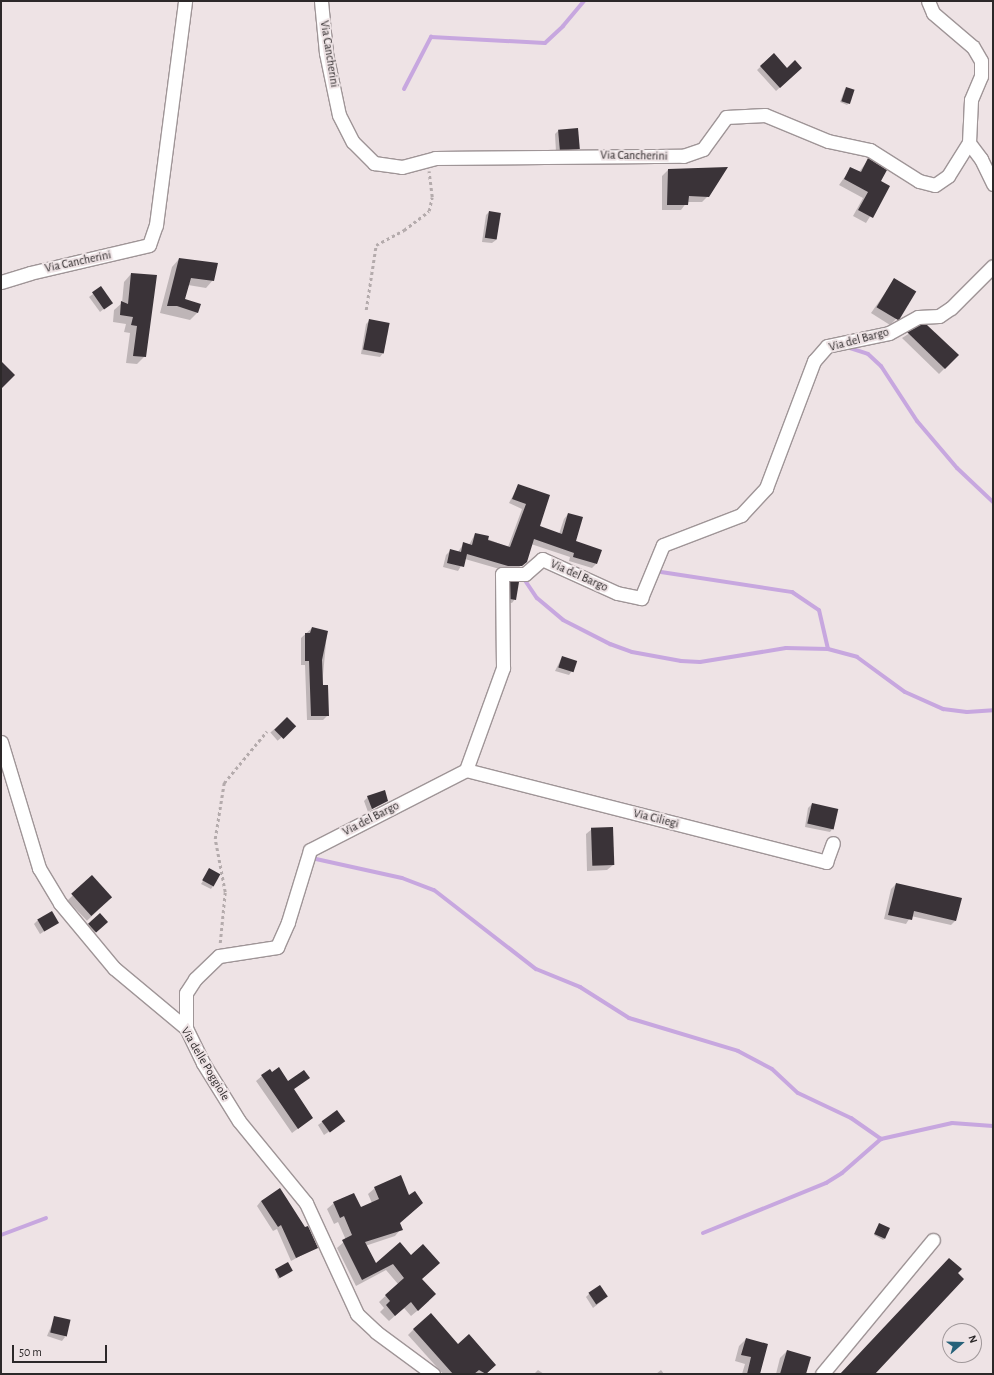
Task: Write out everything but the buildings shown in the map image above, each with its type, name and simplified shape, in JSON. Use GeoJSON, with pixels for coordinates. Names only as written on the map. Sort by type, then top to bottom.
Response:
{"type":"FeatureCollection","features":[{"type":"Feature","properties":{"kind":"street","name":"Via Cancherini"},"geometry":{"type":"LineString","coordinates":[[1,282],[149,245],[156,225],[185,1]]}},
{"type":"Feature","properties":{"kind":"street","name":"Via Cancherini"},"geometry":{"type":"LineString","coordinates":[[321,1],[326,53],[339,115],[353,142],[374,163],[402,167],[428,160],[594,155],[682,156],[703,149],[726,117],[765,115],[828,141],[870,150],[918,181],[935,185],[948,176],[969,143]]}},
{"type":"Feature","properties":{"kind":"street"},"geometry":{"type":"LineString","coordinates":[[928,1],[933,13],[973,47],[981,60],[981,76],[971,100],[969,143],[980,158],[993,184]]}},
{"type":"Feature","properties":{"kind":"street","name":"Via del Bargo"},"geometry":{"type":"LineString","coordinates":[[219,956],[277,947],[288,922],[310,850],[466,770],[503,668],[502,574],[525,574],[542,559],[617,593],[641,598],[663,545],[741,515],[766,488],[814,361],[827,346],[889,334],[918,317],[939,316],[951,308],[993,266]]}},
{"type":"Feature","properties":{"kind":"street","name":"Via delle Poggiole"},"geometry":{"type":"LineString","coordinates":[[1,742],[39,868],[60,903],[114,968],[186,1028],[203,1063],[239,1121],[306,1203],[357,1314],[376,1332],[433,1374]]}},
{"type":"Feature","properties":{"kind":"street","name":"Via Ciliegi"},"geometry":{"type":"LineString","coordinates":[[466,770],[826,862],[834,843]]}},
{"type":"Feature","properties":{"kind":"street"},"geometry":{"type":"LineString","coordinates":[[186,1028],[186,993],[195,979],[219,956]]}},
{"type":"Feature","properties":{"kind":"street"},"geometry":{"type":"LineString","coordinates":[[822,1374],[933,1240]]}},
{"type":"Feature","properties":{"kind":"path"},"geometry":{"type":"LineString","coordinates":[[366,310],[376,245],[404,230],[429,212],[432,197],[428,160]]}},
{"type":"Feature","properties":{"kind":"path"},"geometry":{"type":"LineString","coordinates":[[219,956],[225,892],[215,839],[224,783],[267,731]]}},
{"type":"Feature","properties":{"kind":"waterway"},"geometry":{"type":"LineString","coordinates":[[404,89],[431,37],[545,43],[563,26],[584,1]]}},
{"type":"Feature","properties":{"kind":"waterway"},"geometry":{"type":"LineString","coordinates":[[847,347],[868,354],[881,366],[917,421],[957,468],[993,502]]}},
{"type":"Feature","properties":{"kind":"waterway"},"geometry":{"type":"LineString","coordinates":[[661,572],[792,592],[819,610],[828,649]]}},
{"type":"Feature","properties":{"kind":"waterway"},"geometry":{"type":"LineString","coordinates":[[524,579],[537,598],[563,620],[610,644],[632,652],[681,661],[700,662],[786,648],[828,649],[857,657],[905,692],[943,709],[967,712],[993,710]]}},
{"type":"Feature","properties":{"kind":"waterway"},"geometry":{"type":"LineString","coordinates":[[316,859],[402,878],[434,890],[536,969],[580,987],[629,1018],[738,1051],[772,1069],[798,1093],[851,1118],[881,1139],[952,1123],[993,1126]]}},
{"type":"Feature","properties":{"kind":"waterway"},"geometry":{"type":"LineString","coordinates":[[703,1233],[826,1183],[842,1173],[881,1139]]}},
{"type":"Feature","properties":{"kind":"waterway"},"geometry":{"type":"LineString","coordinates":[[1,1235],[46,1218]]}}]}
